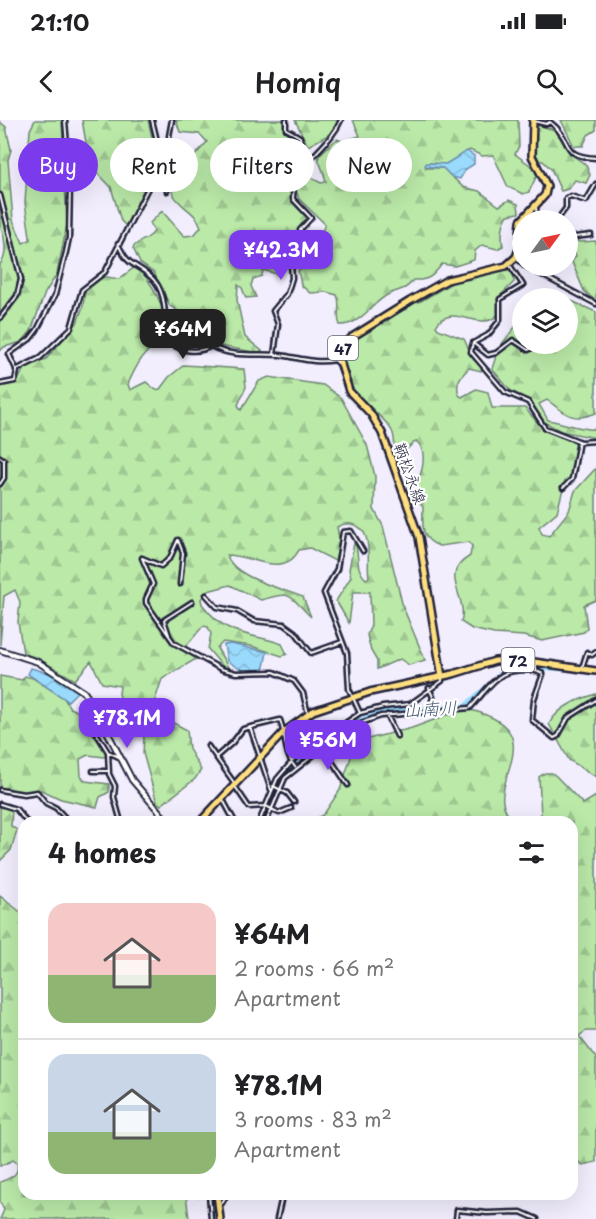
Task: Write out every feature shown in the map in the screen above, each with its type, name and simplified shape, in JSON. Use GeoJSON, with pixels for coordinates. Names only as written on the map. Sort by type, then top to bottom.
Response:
{"type":"FeatureCollection","features":[{"type":"Feature","properties":{"kind":"main road"},"geometry":{"type":"LineString","coordinates":[[531,210],[545,195],[547,186],[532,156],[533,120]]}},
{"type":"Feature","properties":{"kind":"main road"},"geometry":{"type":"LineString","coordinates":[[509,264],[512,261]]}},
{"type":"Feature","properties":{"kind":"main road","name":"47"},"geometry":{"type":"LineString","coordinates":[[340,366],[339,358],[346,343],[402,305],[447,280],[509,264]]}},
{"type":"Feature","properties":{"kind":"main road","name":"鞆松永線"},"geometry":{"type":"LineString","coordinates":[[340,366],[349,390],[376,421],[419,537],[442,677]]}},
{"type":"Feature","properties":{"kind":"main road","name":"72"},"geometry":{"type":"LineString","coordinates":[[442,677],[495,661],[596,671]]}},
{"type":"Feature","properties":{"kind":"main road"},"geometry":{"type":"LineString","coordinates":[[206,816],[284,732],[308,714],[352,697],[442,677]]}},
{"type":"Feature","properties":{"kind":"main road"},"geometry":{"type":"LineString","coordinates":[[218,1200],[220,1219]]}},
{"type":"Feature","properties":{"kind":"street"},"geometry":{"type":"LineString","coordinates":[[0,384],[13,383],[17,376],[9,354],[30,339],[55,295],[69,238],[70,184],[65,120]]}},
{"type":"Feature","properties":{"kind":"street"},"geometry":{"type":"LineString","coordinates":[[152,120],[156,138]]}},
{"type":"Feature","properties":{"kind":"street"},"geometry":{"type":"LineString","coordinates":[[170,138],[172,120]]}},
{"type":"Feature","properties":{"kind":"street"},"geometry":{"type":"LineString","coordinates":[[286,120],[286,129],[300,138]]}},
{"type":"Feature","properties":{"kind":"street"},"geometry":{"type":"LineString","coordinates":[[314,156],[332,136],[341,120]]}},
{"type":"Feature","properties":{"kind":"street"},"geometry":{"type":"LineString","coordinates":[[533,120],[535,123],[551,121],[575,155],[596,158]]}},
{"type":"Feature","properties":{"kind":"street"},"geometry":{"type":"LineString","coordinates":[[564,210],[566,198],[571,196],[586,201],[596,184]]}},
{"type":"Feature","properties":{"kind":"street"},"geometry":{"type":"LineString","coordinates":[[16,370],[40,358],[71,328],[82,290],[105,272],[146,192]]}},
{"type":"Feature","properties":{"kind":"street"},"geometry":{"type":"LineString","coordinates":[[274,355],[278,324],[273,310],[290,287],[291,264],[304,248],[300,230],[311,218],[293,196],[293,192]]}},
{"type":"Feature","properties":{"kind":"street"},"geometry":{"type":"LineString","coordinates":[[0,195],[21,279],[17,296],[0,318]]}},
{"type":"Feature","properties":{"kind":"street"},"geometry":{"type":"LineString","coordinates":[[536,205],[537,210]]}},
{"type":"Feature","properties":{"kind":"street"},"geometry":{"type":"LineString","coordinates":[[578,237],[591,235]]}},
{"type":"Feature","properties":{"kind":"street"},"geometry":{"type":"LineString","coordinates":[[118,244],[126,259],[150,276],[160,292],[170,342],[183,349],[196,351],[211,346],[223,352],[274,355],[314,362],[335,360],[340,366]]}},
{"type":"Feature","properties":{"kind":"street"},"geometry":{"type":"LineString","coordinates":[[509,264],[523,285],[500,299],[500,320],[489,335],[473,344],[471,352],[505,392],[528,402],[545,428],[579,441],[596,441]]}},
{"type":"Feature","properties":{"kind":"street"},"geometry":{"type":"LineString","coordinates":[[546,276],[596,304]]}},
{"type":"Feature","properties":{"kind":"street"},"geometry":{"type":"LineString","coordinates":[[473,344],[488,355],[496,353],[512,341]]}},
{"type":"Feature","properties":{"kind":"street"},"geometry":{"type":"LineString","coordinates":[[563,488],[572,479],[579,441]]}},
{"type":"Feature","properties":{"kind":"street"},"geometry":{"type":"LineString","coordinates":[[0,457],[4,460],[5,473],[0,484]]}},
{"type":"Feature","properties":{"kind":"street"},"geometry":{"type":"LineString","coordinates":[[360,713],[349,689],[347,653],[324,590],[337,569],[343,532],[351,531],[363,551]]}},
{"type":"Feature","properties":{"kind":"street"},"geometry":{"type":"LineString","coordinates":[[180,584],[183,553],[178,540],[170,558],[161,566],[142,558],[153,584],[146,603],[174,643],[226,671],[243,673],[266,671],[294,681],[303,693],[308,714]]}},
{"type":"Feature","properties":{"kind":"street"},"geometry":{"type":"LineString","coordinates":[[206,595],[217,607],[233,609],[254,621],[284,624],[295,632],[311,653],[342,642]]}},
{"type":"Feature","properties":{"kind":"street"},"geometry":{"type":"LineString","coordinates":[[170,638],[164,620],[192,602]]}},
{"type":"Feature","properties":{"kind":"street"},"geometry":{"type":"LineString","coordinates":[[0,650],[38,662],[76,686],[90,699],[132,780],[163,816]]}},
{"type":"Feature","properties":{"kind":"street"},"geometry":{"type":"LineString","coordinates":[[582,668],[587,652],[592,655],[596,652]]}},
{"type":"Feature","properties":{"kind":"street"},"geometry":{"type":"LineString","coordinates":[[536,664],[536,671]]}},
{"type":"Feature","properties":{"kind":"street"},"geometry":{"type":"LineString","coordinates":[[263,816],[269,807],[275,788],[296,767],[350,727],[387,715],[430,709],[470,708],[497,677],[518,669],[543,674],[534,699],[532,720],[554,738],[558,736],[568,718],[596,700]]}},
{"type":"Feature","properties":{"kind":"street"},"geometry":{"type":"LineString","coordinates":[[267,816],[275,788],[291,762],[360,713],[383,706],[410,704],[429,688],[442,681],[442,677]]}},
{"type":"Feature","properties":{"kind":"street"},"geometry":{"type":"LineString","coordinates":[[429,688],[434,698],[430,709]]}},
{"type":"Feature","properties":{"kind":"street"},"geometry":{"type":"LineString","coordinates":[[387,715],[397,736]]}},
{"type":"Feature","properties":{"kind":"street"},"geometry":{"type":"LineString","coordinates":[[100,717],[95,731],[108,752],[109,771],[115,786],[114,797],[119,816]]}},
{"type":"Feature","properties":{"kind":"street"},"geometry":{"type":"LineString","coordinates":[[216,757],[243,729],[280,720],[284,732],[286,754],[296,767]]}},
{"type":"Feature","properties":{"kind":"street"},"geometry":{"type":"LineString","coordinates":[[250,727],[260,757],[275,788],[287,793],[294,802]]}},
{"type":"Feature","properties":{"kind":"street"},"geometry":{"type":"LineString","coordinates":[[318,742],[348,785]]}},
{"type":"Feature","properties":{"kind":"street"},"geometry":{"type":"LineString","coordinates":[[208,746],[249,807],[269,807],[279,813],[291,808]]}},
{"type":"Feature","properties":{"kind":"street"},"geometry":{"type":"LineString","coordinates":[[108,752],[119,757]]}},
{"type":"Feature","properties":{"kind":"street"},"geometry":{"type":"LineString","coordinates":[[93,771],[109,771]]}},
{"type":"Feature","properties":{"kind":"street"},"geometry":{"type":"LineString","coordinates":[[0,790],[24,794],[37,792],[46,803],[56,808],[63,816]]}},
{"type":"Feature","properties":{"kind":"street"},"geometry":{"type":"LineString","coordinates":[[222,798],[232,816]]}},
{"type":"Feature","properties":{"kind":"street"},"geometry":{"type":"LineString","coordinates":[[0,804],[16,809],[22,816]]}},
{"type":"Feature","properties":{"kind":"street"},"geometry":{"type":"LineString","coordinates":[[209,1200],[211,1219]]}},
{"type":"Feature","properties":{"kind":"street"},"geometry":{"type":"LineString","coordinates":[[218,1204],[224,1200]]}},
{"type":"Feature","properties":{"kind":"street"},"geometry":{"type":"LineString","coordinates":[[277,1219],[281,1200]]}},
{"type":"Feature","properties":{"kind":"street"},"geometry":{"type":"LineString","coordinates":[[456,1219],[457,1210],[487,1214],[521,1212],[537,1219]]}},
{"type":"Feature","properties":{"kind":"green space"},"geometry":{"type":"Polygon","coordinates":[[[35,120],[62,120],[63,138],[29,138],[30,130],[35,120]]]}},
{"type":"Feature","properties":{"kind":"green space"},"geometry":{"type":"Polygon","coordinates":[[[82,120],[148,120],[152,138],[110,138],[110,186],[98,173],[98,138],[85,138],[82,120]]]}},
{"type":"Feature","properties":{"kind":"green space"},"geometry":{"type":"Polygon","coordinates":[[[176,120],[284,120],[285,127],[297,138],[210,138],[210,192],[290,192],[308,218],[299,230],[301,243],[284,254],[286,261],[280,275],[263,270],[262,276],[253,279],[251,286],[256,297],[246,298],[242,288],[238,285],[237,300],[245,337],[262,351],[259,353],[220,346],[213,335],[208,332],[193,342],[175,344],[169,328],[180,319],[180,312],[170,306],[154,273],[140,263],[133,248],[152,234],[154,231],[150,223],[162,211],[184,236],[194,235],[201,227],[199,221],[172,192],[198,192],[198,152],[207,142],[200,134],[180,132],[176,120]]]}},
{"type":"Feature","properties":{"kind":"green space"},"geometry":{"type":"Polygon","coordinates":[[[295,120],[340,120],[330,134],[314,143],[314,138],[304,138],[295,120]]]}},
{"type":"Feature","properties":{"kind":"green space"},"geometry":{"type":"Polygon","coordinates":[[[353,120],[518,120],[519,146],[515,154],[534,168],[537,175],[529,192],[523,194],[508,187],[493,155],[482,156],[470,150],[446,164],[429,163],[426,168],[443,168],[463,187],[479,191],[499,206],[509,200],[518,204],[519,210],[512,210],[512,214],[508,215],[504,222],[503,246],[497,249],[482,245],[475,251],[474,260],[455,266],[442,264],[430,277],[413,280],[405,288],[383,298],[360,318],[340,325],[337,295],[326,292],[310,293],[301,285],[298,270],[322,266],[311,243],[321,234],[325,224],[299,199],[297,192],[314,192],[314,179],[321,183],[326,182],[326,192],[412,192],[412,138],[353,138],[360,136],[353,120]]]}},
{"type":"Feature","properties":{"kind":"green space"},"geometry":{"type":"Polygon","coordinates":[[[561,120],[596,120],[596,130],[588,135],[583,146],[574,146],[561,120]]]}},
{"type":"Feature","properties":{"kind":"green space"},"geometry":{"type":"Polygon","coordinates":[[[0,122],[6,127],[11,150],[8,160],[13,220],[23,243],[30,240],[26,192],[65,192],[67,225],[57,274],[45,293],[31,331],[22,342],[4,347],[0,351],[0,264],[3,261],[5,246],[0,225],[0,122]]]}},
{"type":"Feature","properties":{"kind":"green space"},"geometry":{"type":"Polygon","coordinates":[[[537,125],[555,130],[571,154],[586,165],[590,175],[586,183],[575,180],[568,189],[561,191],[551,169],[543,161],[538,161],[533,147],[533,129],[537,125]]]}},
{"type":"Feature","properties":{"kind":"green space"},"geometry":{"type":"Polygon","coordinates":[[[326,149],[326,182],[318,159],[326,149]]]}},
{"type":"Feature","properties":{"kind":"green space"},"geometry":{"type":"Polygon","coordinates":[[[112,192],[143,192],[126,226],[121,221],[112,192]]]}},
{"type":"Feature","properties":{"kind":"green space"},"geometry":{"type":"Polygon","coordinates":[[[578,241],[596,241],[596,301],[584,291],[578,276],[578,241]]]}},
{"type":"Feature","properties":{"kind":"green space"},"geometry":{"type":"Polygon","coordinates":[[[135,267],[147,279],[158,298],[165,319],[165,328],[163,339],[147,352],[136,367],[128,384],[130,390],[146,382],[156,390],[160,389],[169,377],[184,365],[244,369],[246,387],[238,405],[241,410],[259,381],[269,377],[323,385],[341,398],[367,445],[375,476],[374,509],[383,526],[403,607],[425,660],[409,665],[400,659],[377,669],[377,661],[371,651],[367,635],[371,625],[370,592],[353,592],[349,623],[336,601],[351,577],[349,570],[354,543],[362,574],[366,579],[369,577],[368,546],[364,532],[359,527],[342,524],[337,527],[340,544],[335,561],[310,548],[299,550],[293,559],[285,563],[276,564],[227,555],[238,570],[248,576],[303,597],[311,617],[289,596],[279,595],[261,600],[230,585],[208,591],[201,599],[202,604],[211,615],[229,628],[282,644],[287,654],[282,656],[251,646],[223,642],[217,648],[228,667],[224,668],[208,649],[211,634],[208,627],[203,626],[183,650],[196,659],[162,679],[154,703],[162,717],[187,730],[189,749],[201,770],[195,779],[161,805],[157,803],[143,753],[144,738],[138,725],[127,717],[119,694],[120,686],[102,683],[91,661],[75,680],[37,658],[23,653],[18,622],[20,602],[15,590],[4,596],[0,645],[0,385],[17,383],[24,368],[46,359],[77,323],[85,291],[90,281],[101,276],[119,279],[135,267]]]}},
{"type":"Feature","properties":{"kind":"green space"},"geometry":{"type":"Polygon","coordinates":[[[510,268],[514,276],[514,282],[497,299],[499,313],[492,319],[485,321],[450,316],[442,319],[436,326],[438,329],[464,339],[474,360],[483,368],[481,371],[469,368],[463,374],[458,383],[459,395],[462,397],[476,389],[488,392],[492,408],[525,408],[542,428],[577,444],[570,479],[562,493],[557,512],[539,527],[542,534],[549,536],[569,511],[575,491],[596,468],[596,600],[584,605],[587,628],[584,632],[542,641],[524,636],[494,634],[472,629],[461,622],[462,612],[456,586],[456,571],[460,563],[470,556],[472,546],[469,542],[439,546],[425,535],[423,507],[413,495],[422,467],[423,452],[420,446],[416,441],[400,455],[396,454],[392,431],[354,391],[345,375],[344,361],[348,348],[357,338],[410,303],[421,301],[460,278],[510,268]]]}},
{"type":"Feature","properties":{"kind":"green space"},"geometry":{"type":"Polygon","coordinates":[[[578,304],[596,312],[596,413],[575,417],[547,400],[539,404],[548,420],[580,428],[596,429],[596,438],[561,431],[544,422],[531,402],[510,390],[492,369],[498,349],[512,331],[512,354],[578,354],[578,304]]]}},
{"type":"Feature","properties":{"kind":"green space"},"geometry":{"type":"Polygon","coordinates":[[[0,676],[22,680],[25,676],[33,678],[64,698],[70,708],[84,715],[107,755],[104,757],[88,755],[80,759],[81,776],[85,781],[109,784],[109,792],[100,797],[97,807],[61,799],[41,790],[25,793],[0,788],[0,676]]]}},
{"type":"Feature","properties":{"kind":"green space"},"geometry":{"type":"Polygon","coordinates":[[[596,694],[596,777],[569,760],[549,724],[563,708],[596,694]]]}},
{"type":"Feature","properties":{"kind":"green space"},"geometry":{"type":"Polygon","coordinates":[[[471,710],[497,720],[510,733],[513,748],[503,795],[505,809],[511,816],[321,816],[340,790],[351,757],[364,740],[412,728],[458,711],[471,710]]]}},
{"type":"Feature","properties":{"kind":"green space"},"geometry":{"type":"Polygon","coordinates":[[[545,773],[552,773],[583,804],[596,796],[596,1031],[586,1031],[579,1036],[596,1058],[596,1162],[583,1165],[578,1162],[578,816],[541,816],[539,777],[545,773]]]}},
{"type":"Feature","properties":{"kind":"green space"},"geometry":{"type":"Polygon","coordinates":[[[0,806],[12,809],[11,826],[17,830],[11,850],[0,861],[0,806]]]}},
{"type":"Feature","properties":{"kind":"green space"},"geometry":{"type":"Polygon","coordinates":[[[0,896],[18,910],[18,1167],[13,1160],[0,1166],[0,896]]]}},
{"type":"Feature","properties":{"kind":"green space"},"geometry":{"type":"Polygon","coordinates":[[[18,1167],[18,1200],[187,1200],[189,1219],[0,1219],[4,1210],[0,1202],[0,1182],[13,1176],[18,1167]]]}},
{"type":"Feature","properties":{"kind":"water"},"geometry":{"type":"Polygon","coordinates":[[[467,151],[474,156],[474,164],[466,169],[460,179],[452,177],[443,168],[425,166],[426,163],[446,164],[467,151]]]}},
{"type":"Feature","properties":{"kind":"water"},"geometry":{"type":"Polygon","coordinates":[[[231,644],[267,652],[263,672],[254,673],[244,670],[227,661],[224,645],[231,644]]]}},
{"type":"Feature","properties":{"kind":"water"},"geometry":{"type":"Polygon","coordinates":[[[31,668],[55,675],[79,690],[68,701],[28,674],[31,668]]]}},
{"type":"Feature","properties":{"kind":"waterway","name":"山南川"},"geometry":{"type":"LineString","coordinates":[[265,816],[279,782],[289,770],[346,725],[389,710],[465,706],[505,670],[524,665],[546,669],[564,668]]}},
{"type":"Feature","properties":{"kind":"waterway","name":"山南川"},"geometry":{"type":"LineString","coordinates":[[213,1200],[215,1219]]}}]}
